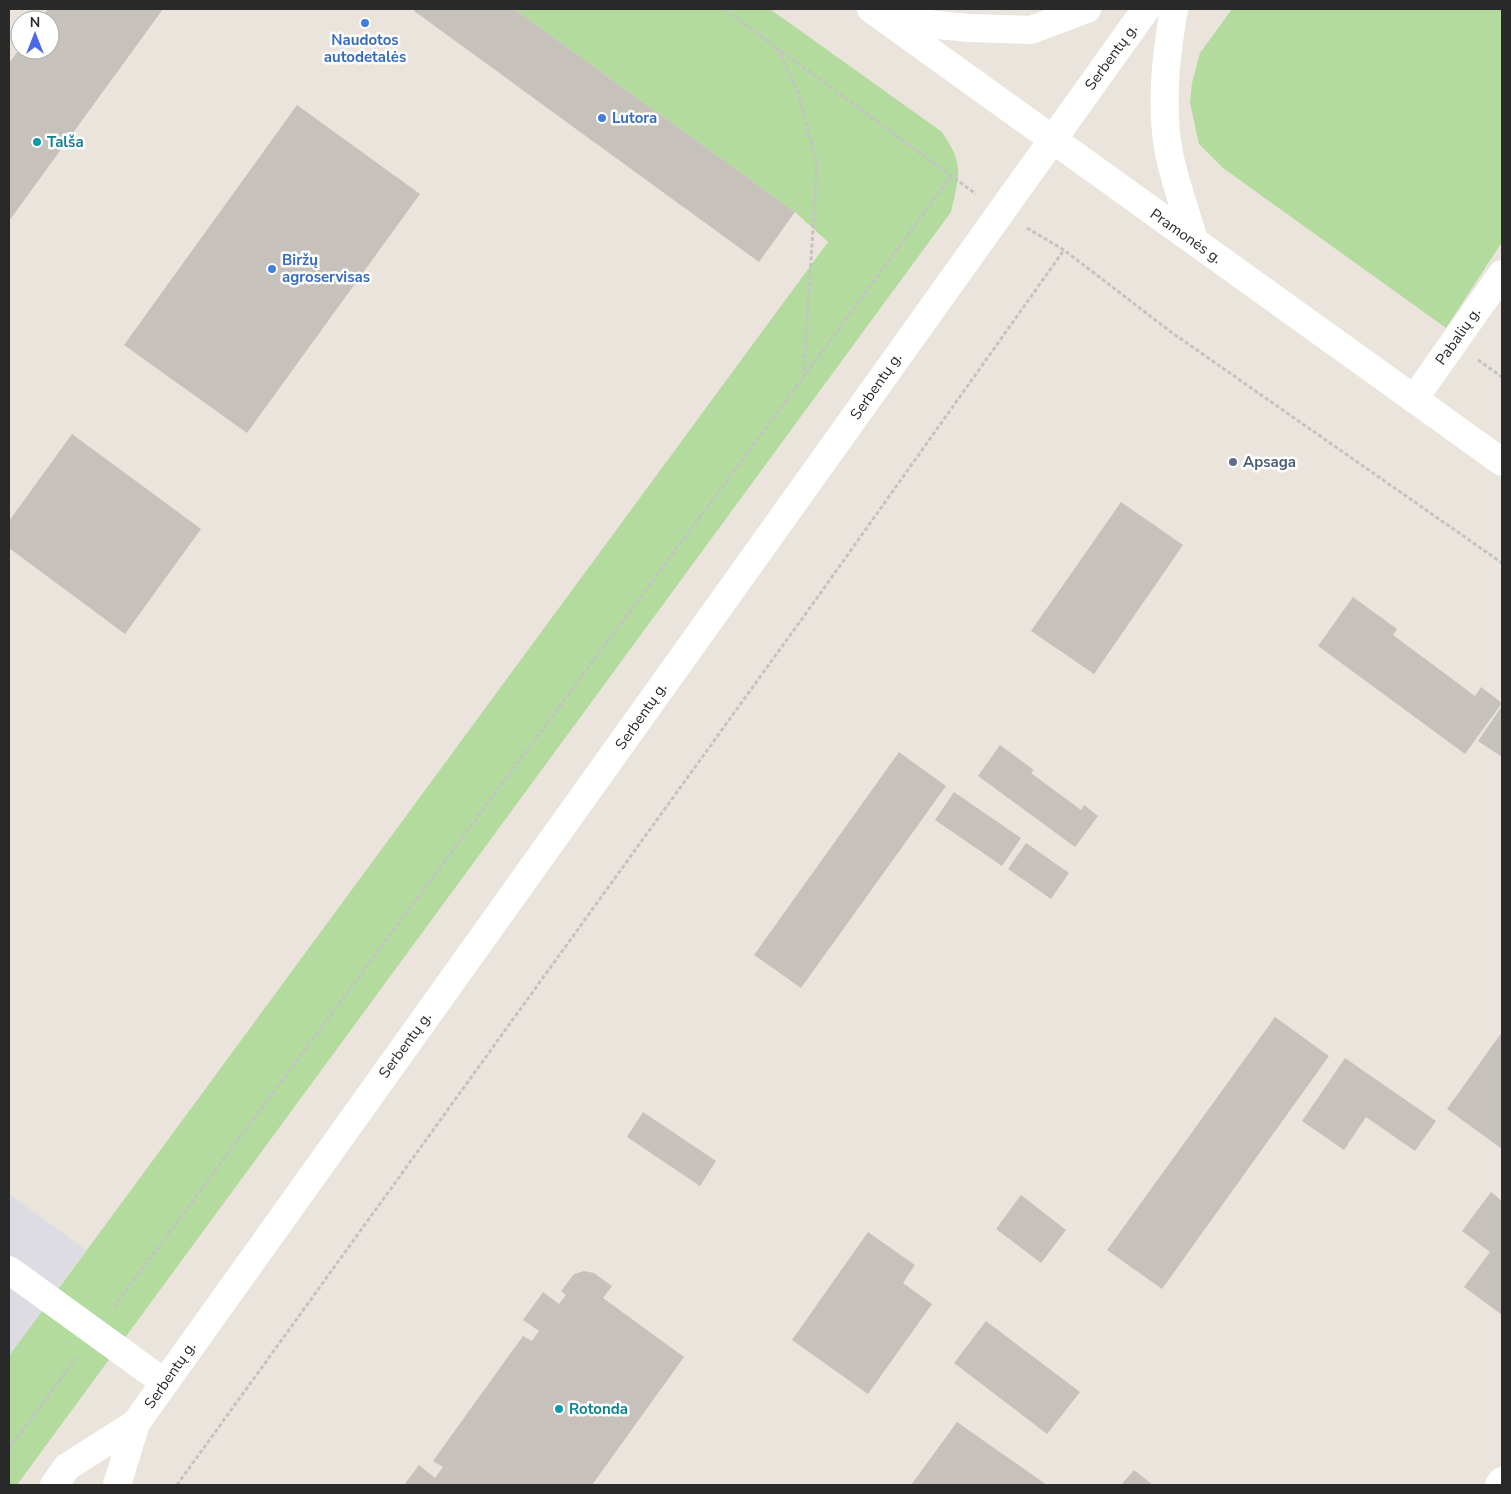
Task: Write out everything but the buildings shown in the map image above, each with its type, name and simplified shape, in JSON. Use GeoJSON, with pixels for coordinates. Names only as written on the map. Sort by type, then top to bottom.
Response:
{"type":"FeatureCollection","features":[{"type":"Feature","properties":{"kind":"main road"},"geometry":{"type":"LineString","coordinates":[[878,14],[969,28],[1030,30],[1087,9]]}},
{"type":"Feature","properties":{"kind":"main road","name":"Serbentų g."},"geometry":{"type":"LineString","coordinates":[[117,1485],[136,1423],[1146,9]]}},
{"type":"Feature","properties":{"kind":"main road"},"geometry":{"type":"LineString","coordinates":[[1174,9],[1165,60],[1165,115],[1170,153],[1194,241]]}},
{"type":"Feature","properties":{"kind":"main road","name":"Pramonės g."},"geometry":{"type":"LineString","coordinates":[[878,14],[1502,462]]}},
{"type":"Feature","properties":{"kind":"main road","name":"Pabalių g."},"geometry":{"type":"LineString","coordinates":[[1414,399],[1502,274]]}},
{"type":"Feature","properties":{"kind":"main road"},"geometry":{"type":"LineString","coordinates":[[9,1270],[165,1383]]}},
{"type":"Feature","properties":{"kind":"main road","name":"Serbentų g."},"geometry":{"type":"LineString","coordinates":[[54,1485],[67,1467],[136,1423]]}},
{"type":"Feature","properties":{"kind":"main road"},"geometry":{"type":"LineString","coordinates":[[1499,1485],[1502,1481]]}},
{"type":"Feature","properties":{"kind":"path"},"geometry":{"type":"LineString","coordinates":[[724,9],[1000,212],[1064,250],[1171,332],[1502,563]]}},
{"type":"Feature","properties":{"kind":"path"},"geometry":{"type":"LineString","coordinates":[[778,48],[798,93],[817,163],[804,375]]}},
{"type":"Feature","properties":{"kind":"path"},"geometry":{"type":"LineString","coordinates":[[9,1449],[951,176]]}},
{"type":"Feature","properties":{"kind":"path"},"geometry":{"type":"LineString","coordinates":[[177,1485],[817,598],[1064,250]]}},
{"type":"Feature","properties":{"kind":"shaded area"},"geometry":{"type":"Polygon","coordinates":[[[9,1194],[86,1250],[9,1356],[9,1194]]]}},
{"type":"Feature","properties":{"kind":"green space"},"geometry":{"type":"Polygon","coordinates":[[[514,9],[770,9],[942,132],[957,162],[958,179],[951,212],[17,1485],[9,1485],[9,1356],[828,242],[795,212],[514,9]]]}},
{"type":"Feature","properties":{"kind":"green space"},"geometry":{"type":"Polygon","coordinates":[[[1232,9],[1502,9],[1502,242],[1446,328],[1223,168],[1199,144],[1190,103],[1192,83],[1200,53],[1232,9]]]}},
{"type":"Feature","properties":{"kind":"place","name":"Naudotos autodetalės"},"geometry":{"type":"Point","coordinates":[365,23]}},
{"type":"Feature","properties":{"kind":"place","name":"Lutora"},"geometry":{"type":"Point","coordinates":[602,118]}},
{"type":"Feature","properties":{"kind":"place","name":"Talša"},"geometry":{"type":"Point","coordinates":[37,142]}},
{"type":"Feature","properties":{"kind":"place","name":"Biržų agroservisas"},"geometry":{"type":"Point","coordinates":[272,269]}},
{"type":"Feature","properties":{"kind":"place","name":"Apsaga"},"geometry":{"type":"Point","coordinates":[1233,462]}},
{"type":"Feature","properties":{"kind":"place","name":"Rotonda"},"geometry":{"type":"Point","coordinates":[559,1409]}}]}
